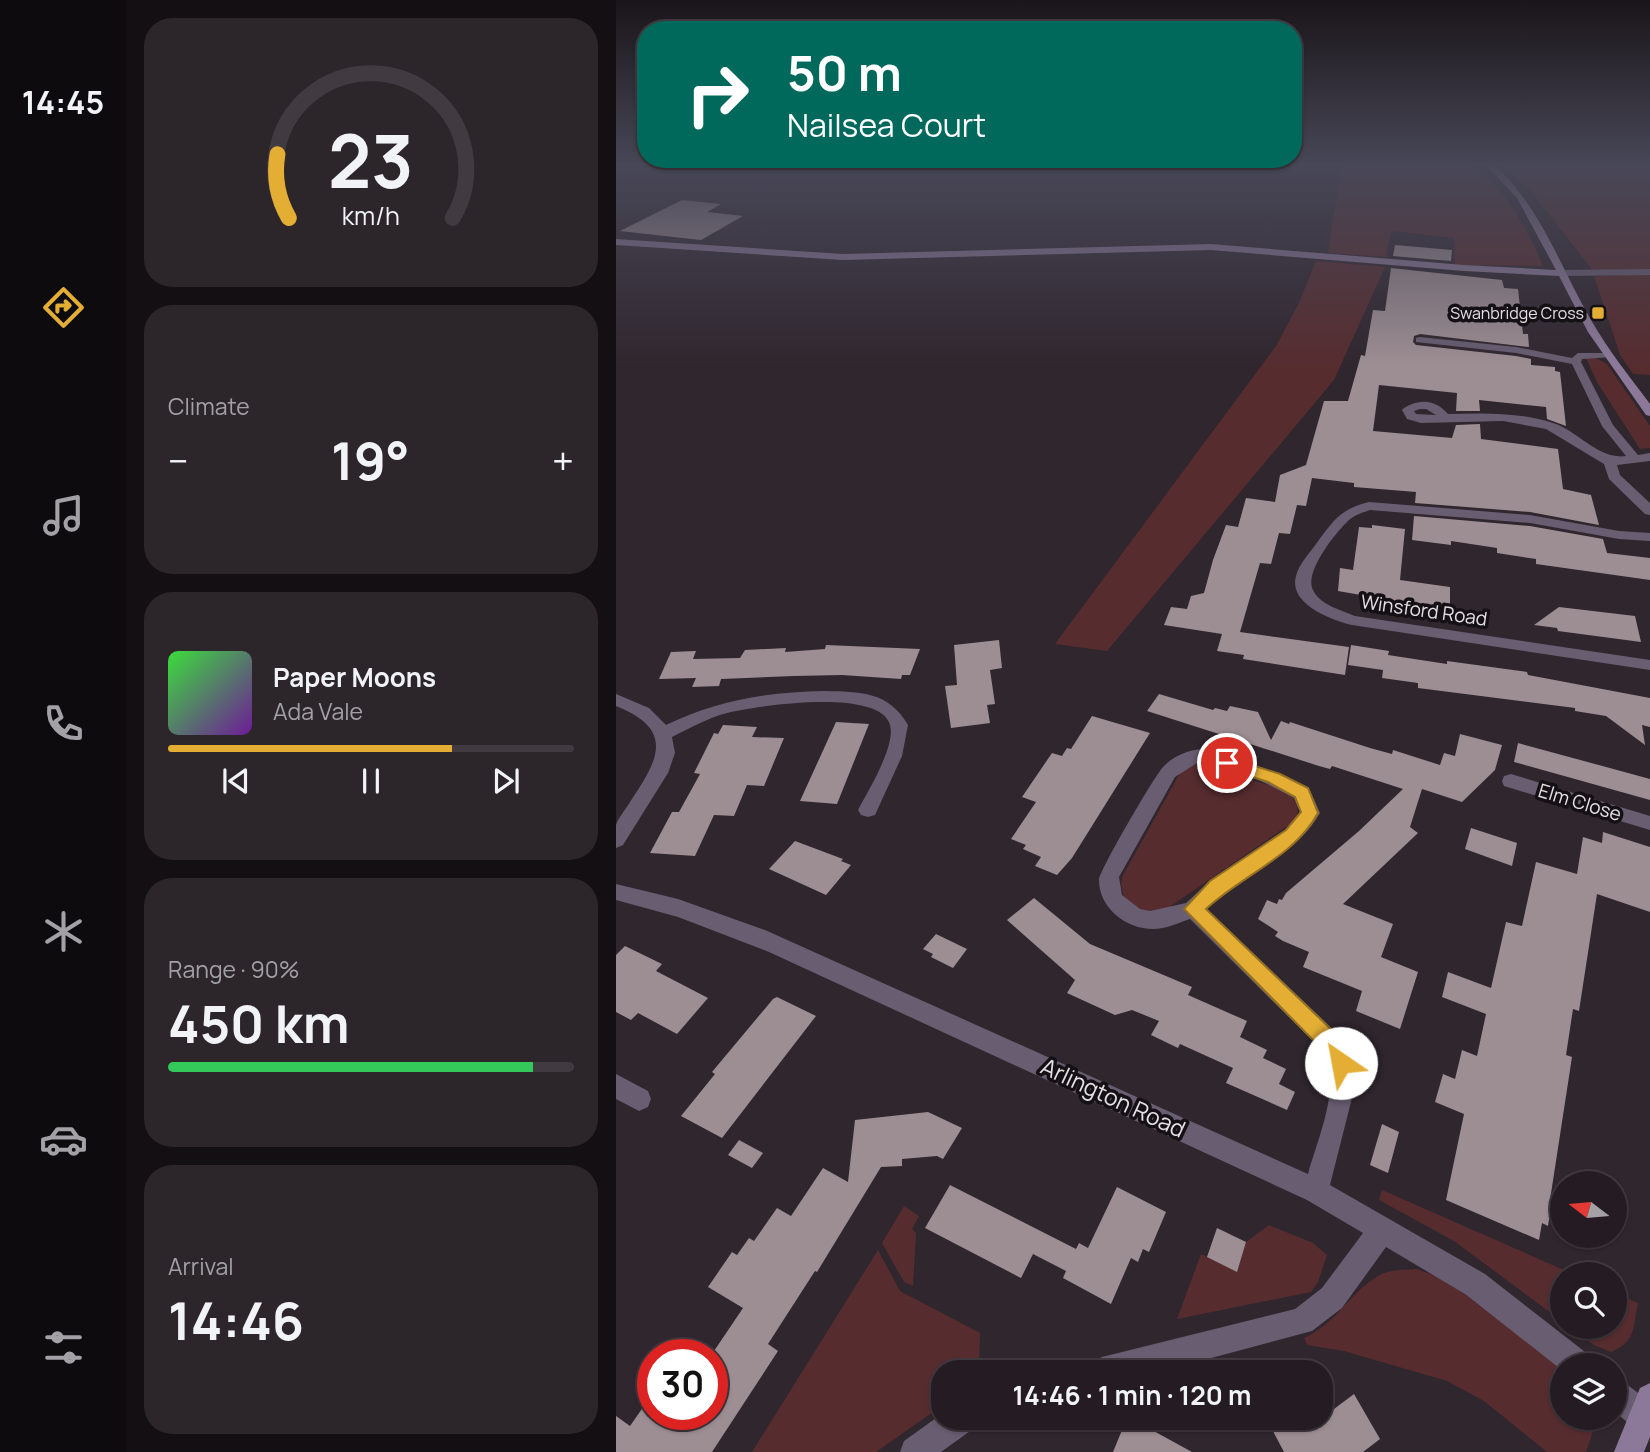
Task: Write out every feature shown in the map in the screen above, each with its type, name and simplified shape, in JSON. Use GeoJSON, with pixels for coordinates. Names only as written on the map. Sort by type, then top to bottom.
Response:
{"type":"FeatureCollection","features":[{"type":"Feature","properties":{"kind":"street"},"geometry":{"type":"LineString","coordinates":[[1542,231],[1608,355],[1650,412]]}},
{"type":"Feature","properties":{"kind":"street"},"geometry":{"type":"LineString","coordinates":[[616,242],[843,257],[1211,247],[1464,268],[1562,273],[1650,272]]}},
{"type":"Feature","properties":{"kind":"street"},"geometry":{"type":"LineString","coordinates":[[1420,340],[1516,350],[1576,362]]}},
{"type":"Feature","properties":{"kind":"street"},"geometry":{"type":"LineString","coordinates":[[1608,355],[1578,356],[1576,362],[1608,426],[1633,457]]}},
{"type":"Feature","properties":{"kind":"street"},"geometry":{"type":"LineString","coordinates":[[1446,419],[1517,420],[1550,426],[1610,462],[1614,476],[1650,510]]}},
{"type":"Feature","properties":{"kind":"street"},"geometry":{"type":"LineString","coordinates":[[1610,462],[1633,457],[1650,457]]}},
{"type":"Feature","properties":{"kind":"street","name":"Winsford Road"},"geometry":{"type":"LineString","coordinates":[[1650,537],[1619,535],[1530,519],[1369,506],[1353,511],[1341,520],[1308,565],[1302,579],[1306,593],[1320,607],[1352,620],[1650,665]]}},
{"type":"Feature","properties":{"kind":"street"},"geometry":{"type":"LineString","coordinates":[[663,734],[691,720],[731,706],[786,698],[847,697],[886,707],[899,721],[900,734],[868,810]]}},
{"type":"Feature","properties":{"kind":"street"},"geometry":{"type":"LineString","coordinates":[[616,700],[642,709],[652,718],[663,734],[666,753],[659,773],[616,840]]}},
{"type":"Feature","properties":{"kind":"street"},"geometry":{"type":"LineString","coordinates":[[1203,756],[1274,778],[1302,793],[1310,813],[1293,835],[1217,887],[1193,909],[1159,922],[1129,915],[1112,899],[1109,877],[1169,772],[1182,759],[1203,756]]}},
{"type":"Feature","properties":{"kind":"street","name":"Elm Close"},"geometry":{"type":"LineString","coordinates":[[1511,781],[1650,823]]}},
{"type":"Feature","properties":{"kind":"street","name":"Arlington Road"},"geometry":{"type":"LineString","coordinates":[[616,892],[660,901],[721,921],[1316,1191],[1475,1284],[1564,1353]]}},
{"type":"Feature","properties":{"kind":"street"},"geometry":{"type":"LineString","coordinates":[[1193,909],[1332,1044],[1341,1063],[1343,1086],[1316,1191]]}},
{"type":"Feature","properties":{"kind":"street"},"geometry":{"type":"LineString","coordinates":[[616,1086],[639,1099]]}},
{"type":"Feature","properties":{"kind":"street"},"geometry":{"type":"LineString","coordinates":[[1149,1360],[1302,1321],[1332,1298],[1383,1228]]}},
{"type":"Feature","properties":{"kind":"street"},"geometry":{"type":"LineString","coordinates":[[1627,1398],[1647,1407],[1629,1452]]}},
{"type":"Feature","properties":{"kind":"street"},"geometry":{"type":"LineString","coordinates":[[915,1452],[945,1430]]}},
{"type":"Feature","properties":{"kind":"shaded area"},"geometry":{"type":"Polygon","coordinates":[[[1331,231],[1526,231],[1543,266],[1455,265],[1454,238],[1391,231],[1386,257],[1328,253],[1331,231]]]}},
{"type":"Feature","properties":{"kind":"shaded area"},"geometry":{"type":"Polygon","coordinates":[[[1562,231],[1650,231],[1650,269],[1593,271],[1562,231]]]}},
{"type":"Feature","properties":{"kind":"shaded area"},"geometry":{"type":"Polygon","coordinates":[[[1316,261],[1385,267],[1334,380],[1107,651],[1055,644],[1276,346],[1299,303],[1316,261]]]}},
{"type":"Feature","properties":{"kind":"shaded area"},"geometry":{"type":"Polygon","coordinates":[[[1650,274],[1650,375],[1633,374],[1620,355],[1594,276],[1650,274]]]}},
{"type":"Feature","properties":{"kind":"shaded area"},"geometry":{"type":"Polygon","coordinates":[[[1586,358],[1596,358],[1607,364],[1650,426],[1650,448],[1640,449],[1597,382],[1586,358]]]}},
{"type":"Feature","properties":{"kind":"shaded area"},"geometry":{"type":"Polygon","coordinates":[[[1195,763],[1282,789],[1295,802],[1298,810],[1296,820],[1168,908],[1157,912],[1144,911],[1124,898],[1122,877],[1179,775],[1185,767],[1195,763]]]}},
{"type":"Feature","properties":{"kind":"shaded area"},"geometry":{"type":"Polygon","coordinates":[[[1382,1190],[1550,1264],[1550,1312],[1454,1241],[1379,1200],[1382,1190]]]}},
{"type":"Feature","properties":{"kind":"shaded area"},"geometry":{"type":"Polygon","coordinates":[[[904,1206],[919,1216],[912,1229],[916,1233],[913,1286],[904,1282],[882,1243],[904,1206]]]}},
{"type":"Feature","properties":{"kind":"shaded area"},"geometry":{"type":"Polygon","coordinates":[[[1269,1225],[1313,1243],[1327,1255],[1318,1282],[1311,1292],[1177,1319],[1201,1254],[1237,1271],[1246,1242],[1269,1225]]]}},
{"type":"Feature","properties":{"kind":"shaded area"},"geometry":{"type":"Polygon","coordinates":[[[878,1250],[900,1291],[980,1333],[979,1360],[931,1360],[931,1413],[876,1452],[752,1452],[878,1250]]]}},
{"type":"Feature","properties":{"kind":"shaded area"},"geometry":{"type":"Polygon","coordinates":[[[1417,1269],[1446,1280],[1550,1359],[1550,1430],[1593,1430],[1586,1452],[1547,1452],[1484,1401],[1447,1381],[1344,1351],[1307,1345],[1304,1338],[1326,1324],[1365,1285],[1380,1275],[1417,1269]]]}},
{"type":"Feature","properties":{"kind":"shaded area"},"geometry":{"type":"Polygon","coordinates":[[[1627,1298],[1638,1303],[1632,1333],[1625,1344],[1611,1352],[1586,1339],[1627,1339],[1627,1298]]]}},
{"type":"Feature","properties":{"kind":"building"},"geometry":{"type":"Polygon","coordinates":[[[620,231],[717,231],[701,240],[620,231]]]}},
{"type":"Feature","properties":{"kind":"building"},"geometry":{"type":"Polygon","coordinates":[[[1395,245],[1452,250],[1451,261],[1393,256],[1395,245]]]}},
{"type":"Feature","properties":{"kind":"building"},"geometry":{"type":"Polygon","coordinates":[[[1391,268],[1502,280],[1504,288],[1518,289],[1523,334],[1528,334],[1529,347],[1420,334],[1414,336],[1413,342],[1416,345],[1516,356],[1531,359],[1531,365],[1555,367],[1555,371],[1560,372],[1566,426],[1547,419],[1546,407],[1479,400],[1480,411],[1456,411],[1457,393],[1379,385],[1373,431],[1452,438],[1456,425],[1480,424],[1481,439],[1558,449],[1563,489],[1591,495],[1599,525],[1530,512],[1415,503],[1416,492],[1354,487],[1354,483],[1312,478],[1306,506],[1297,505],[1290,534],[1279,533],[1271,564],[1260,563],[1240,632],[1349,647],[1345,675],[1243,659],[1244,655],[1217,651],[1222,634],[1164,625],[1171,607],[1187,609],[1191,596],[1204,593],[1226,525],[1238,527],[1246,498],[1275,502],[1280,475],[1306,465],[1324,401],[1348,401],[1361,355],[1365,356],[1373,310],[1385,311],[1391,268]]]}},
{"type":"Feature","properties":{"kind":"building"},"geometry":{"type":"Polygon","coordinates":[[[1414,516],[1530,526],[1603,539],[1607,553],[1650,558],[1650,580],[1536,564],[1536,559],[1497,553],[1497,548],[1451,541],[1451,545],[1412,540],[1414,516]]]}},
{"type":"Feature","properties":{"kind":"building"},"geometry":{"type":"Polygon","coordinates":[[[1372,525],[1405,529],[1400,580],[1450,587],[1450,612],[1378,601],[1378,598],[1338,591],[1340,568],[1353,570],[1359,527],[1372,528],[1372,525]]]}},
{"type":"Feature","properties":{"kind":"building"},"geometry":{"type":"Polygon","coordinates":[[[1559,607],[1635,616],[1641,642],[1558,631],[1557,628],[1534,625],[1559,607]]]}},
{"type":"Feature","properties":{"kind":"building"},"geometry":{"type":"Polygon","coordinates":[[[999,640],[1002,668],[990,670],[995,704],[987,705],[990,723],[951,728],[945,686],[957,685],[954,645],[999,640]]]}},
{"type":"Feature","properties":{"kind":"building"},"geometry":{"type":"Polygon","coordinates":[[[826,645],[920,649],[910,675],[902,675],[901,679],[842,675],[794,676],[721,679],[719,686],[692,687],[696,678],[659,679],[671,652],[696,651],[693,659],[740,658],[745,650],[786,648],[785,652],[825,649],[826,645]]]}},
{"type":"Feature","properties":{"kind":"building"},"geometry":{"type":"Polygon","coordinates":[[[1351,645],[1389,651],[1388,655],[1527,672],[1528,675],[1650,698],[1650,727],[1642,725],[1645,745],[1606,716],[1575,711],[1575,708],[1418,688],[1418,683],[1382,678],[1383,670],[1348,665],[1351,645]]]}},
{"type":"Feature","properties":{"kind":"building"},"geometry":{"type":"Polygon","coordinates":[[[1159,694],[1213,710],[1215,708],[1227,711],[1230,706],[1258,712],[1271,740],[1281,721],[1290,722],[1370,748],[1392,754],[1393,750],[1440,765],[1444,753],[1455,756],[1460,734],[1502,745],[1495,770],[1462,802],[1422,789],[1410,827],[1418,833],[1343,904],[1393,924],[1381,957],[1418,972],[1400,1029],[1356,1011],[1362,991],[1303,967],[1309,952],[1275,936],[1278,932],[1258,919],[1267,900],[1277,904],[1279,899],[1282,900],[1286,893],[1359,831],[1403,789],[1332,766],[1330,769],[1319,766],[1147,711],[1159,694]]]}},
{"type":"Feature","properties":{"kind":"building"},"geometry":{"type":"Polygon","coordinates":[[[1092,716],[1150,733],[1072,858],[1057,875],[1035,866],[1041,857],[1023,849],[1026,845],[1011,839],[1036,802],[1022,797],[1052,753],[1062,756],[1067,748],[1071,749],[1092,716]]]}},
{"type":"Feature","properties":{"kind":"building"},"geometry":{"type":"Polygon","coordinates":[[[836,722],[869,724],[837,804],[800,801],[836,722]]]}},
{"type":"Feature","properties":{"kind":"building"},"geometry":{"type":"Polygon","coordinates":[[[723,725],[757,727],[752,737],[784,738],[764,786],[747,785],[734,816],[714,815],[695,856],[650,853],[672,812],[679,812],[700,774],[694,773],[714,733],[718,734],[723,725]]]}},
{"type":"Feature","properties":{"kind":"building"},"geometry":{"type":"Polygon","coordinates":[[[1518,743],[1650,779],[1650,800],[1514,762],[1518,743]]]}},
{"type":"Feature","properties":{"kind":"building"},"geometry":{"type":"Polygon","coordinates":[[[1471,828],[1517,843],[1512,866],[1465,849],[1471,828]]]}},
{"type":"Feature","properties":{"kind":"building"},"geometry":{"type":"Polygon","coordinates":[[[1603,832],[1650,847],[1650,912],[1597,894],[1579,1011],[1573,1009],[1566,1055],[1572,1057],[1554,1171],[1550,1171],[1548,1226],[1542,1223],[1539,1240],[1446,1200],[1464,1114],[1435,1102],[1443,1074],[1455,1079],[1462,1050],[1477,1056],[1486,1014],[1442,997],[1448,972],[1491,988],[1506,922],[1522,926],[1536,862],[1577,874],[1583,837],[1602,843],[1603,832]]]}},
{"type":"Feature","properties":{"kind":"building"},"geometry":{"type":"Polygon","coordinates":[[[795,841],[843,859],[841,861],[851,865],[826,895],[769,869],[795,841]]]}},
{"type":"Feature","properties":{"kind":"building"},"geometry":{"type":"Polygon","coordinates":[[[1034,898],[1090,944],[1192,987],[1188,995],[1247,1021],[1240,1037],[1267,1050],[1263,1058],[1286,1069],[1279,1084],[1295,1092],[1287,1110],[1226,1083],[1233,1068],[1180,1044],[1178,1048],[1151,1035],[1159,1021],[1132,1010],[1115,1015],[1067,993],[1075,980],[1007,920],[1034,898]]]}},
{"type":"Feature","properties":{"kind":"building"},"geometry":{"type":"Polygon","coordinates":[[[936,934],[967,949],[953,968],[931,957],[933,954],[923,949],[936,934]]]}},
{"type":"Feature","properties":{"kind":"building"},"geometry":{"type":"Polygon","coordinates":[[[625,946],[662,964],[656,971],[708,998],[677,1034],[638,1013],[631,1020],[616,1012],[616,955],[625,946]]]}},
{"type":"Feature","properties":{"kind":"building"},"geometry":{"type":"Polygon","coordinates":[[[777,997],[816,1016],[722,1138],[681,1116],[715,1074],[712,1072],[777,997]]]}},
{"type":"Feature","properties":{"kind":"building"},"geometry":{"type":"Polygon","coordinates":[[[928,1112],[962,1128],[943,1159],[937,1156],[902,1159],[902,1166],[881,1167],[817,1272],[815,1271],[768,1344],[778,1351],[728,1428],[728,1339],[722,1339],[743,1308],[708,1287],[732,1252],[737,1255],[749,1238],[754,1241],[777,1208],[791,1216],[823,1168],[848,1182],[855,1120],[928,1112]]]}},
{"type":"Feature","properties":{"kind":"building"},"geometry":{"type":"Polygon","coordinates":[[[1382,1124],[1399,1132],[1388,1173],[1370,1165],[1382,1124]]]}},
{"type":"Feature","properties":{"kind":"building"},"geometry":{"type":"Polygon","coordinates":[[[739,1140],[763,1153],[752,1168],[728,1155],[739,1140]]]}},
{"type":"Feature","properties":{"kind":"building"},"geometry":{"type":"Polygon","coordinates":[[[950,1185],[1076,1249],[1079,1243],[1088,1248],[1117,1187],[1166,1212],[1149,1252],[1143,1249],[1138,1262],[1131,1258],[1111,1304],[1063,1278],[1066,1271],[1033,1254],[1021,1278],[925,1228],[950,1185]]]}},
{"type":"Feature","properties":{"kind":"building"},"geometry":{"type":"Polygon","coordinates":[[[1217,1228],[1246,1242],[1237,1272],[1207,1257],[1217,1228]]]}},
{"type":"Feature","properties":{"kind":"building"},"geometry":{"type":"Polygon","coordinates":[[[1354,1394],[1380,1439],[1363,1452],[1284,1452],[1272,1430],[1333,1430],[1333,1410],[1354,1394]]]}},
{"type":"Feature","properties":{"kind":"building"},"geometry":{"type":"Polygon","coordinates":[[[616,1416],[630,1426],[637,1416],[637,1430],[726,1430],[712,1452],[616,1452],[616,1416]]]}},
{"type":"Feature","properties":{"kind":"building"},"geometry":{"type":"Polygon","coordinates":[[[1122,1430],[1152,1430],[1192,1452],[1113,1452],[1122,1430]]]}},
{"type":"Feature","properties":{"kind":"place","name":"Swanbridge Cross"},"geometry":{"type":"Point","coordinates":[1598,313]}},
{"type":"Feature","properties":{"kind":"route"},"geometry":{"type":"LineString","coordinates":[[1227,763],[1274,778],[1302,793],[1310,813],[1293,835],[1217,887],[1193,909],[1332,1044],[1341,1063]]}}]}
